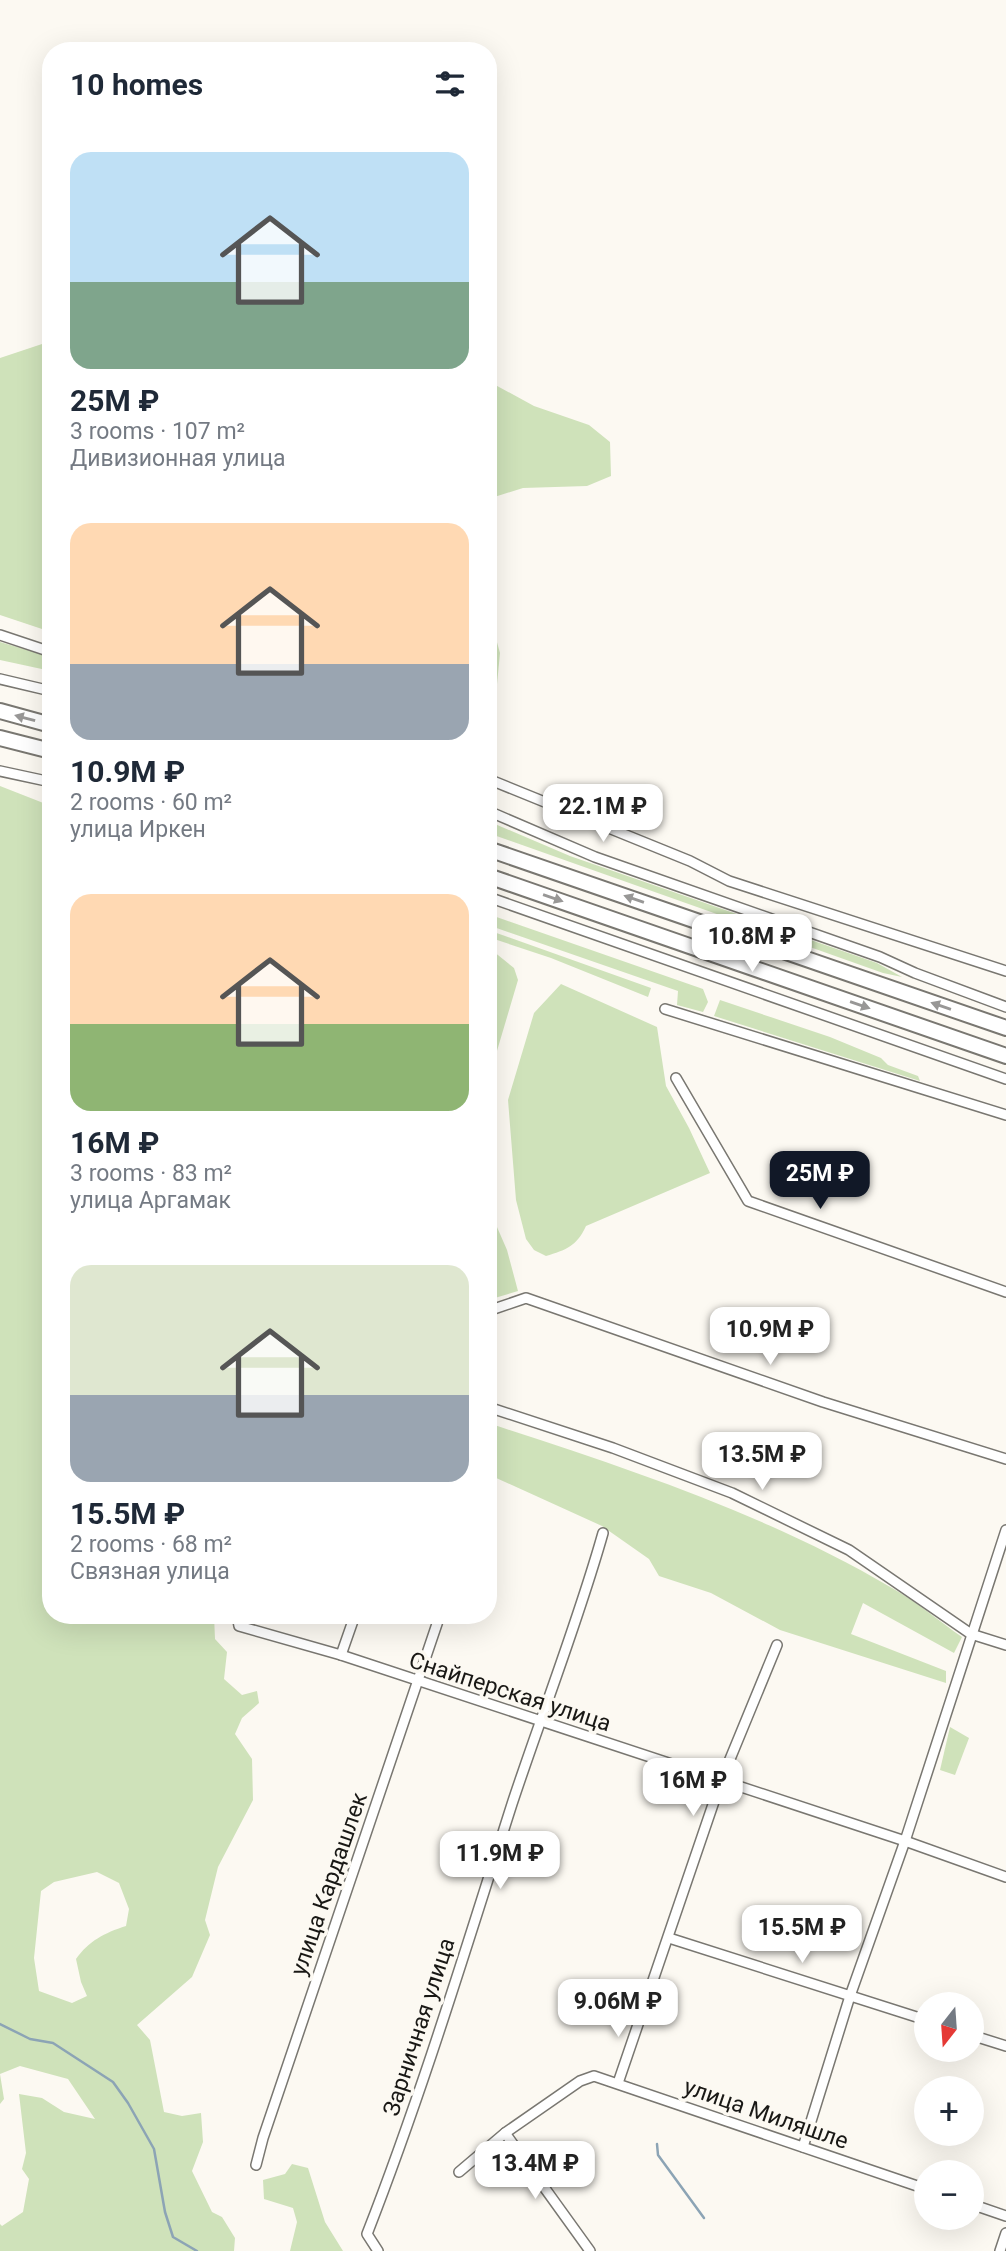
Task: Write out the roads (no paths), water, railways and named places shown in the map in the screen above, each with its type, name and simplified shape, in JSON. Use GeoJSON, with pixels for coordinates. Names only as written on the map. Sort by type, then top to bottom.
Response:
{"type":"FeatureCollection","features":[{"type":"Feature","properties":{"kind":"main road"},"geometry":{"type":"LineString","coordinates":[[0,711],[42,723]]}},
{"type":"Feature","properties":{"kind":"main road"},"geometry":{"type":"LineString","coordinates":[[0,738],[42,749]]}},
{"type":"Feature","properties":{"kind":"main road"},"geometry":{"type":"LineString","coordinates":[[497,852],[1006,1028]]}},
{"type":"Feature","properties":{"kind":"main road"},"geometry":{"type":"LineString","coordinates":[[497,879],[1006,1056]]}},
{"type":"Feature","properties":{"kind":"street"},"geometry":{"type":"LineString","coordinates":[[0,635],[42,649]]}},
{"type":"Feature","properties":{"kind":"street"},"geometry":{"type":"LineString","coordinates":[[0,679],[42,689]]}},
{"type":"Feature","properties":{"kind":"street"},"geometry":{"type":"LineString","coordinates":[[0,771],[42,780]]}},
{"type":"Feature","properties":{"kind":"street"},"geometry":{"type":"LineString","coordinates":[[497,783],[690,862],[729,881],[1006,971]]}},
{"type":"Feature","properties":{"kind":"street"},"geometry":{"type":"LineString","coordinates":[[497,815],[595,857],[880,957],[1006,1007]]}},
{"type":"Feature","properties":{"kind":"street"},"geometry":{"type":"LineString","coordinates":[[497,900],[1006,1079]]}},
{"type":"Feature","properties":{"kind":"street"},"geometry":{"type":"LineString","coordinates":[[665,1009],[1006,1115]]}},
{"type":"Feature","properties":{"kind":"street"},"geometry":{"type":"LineString","coordinates":[[676,1078],[748,1201],[1006,1292]]}},
{"type":"Feature","properties":{"kind":"street"},"geometry":{"type":"LineString","coordinates":[[497,1308],[526,1298],[823,1402],[1006,1459]]}},
{"type":"Feature","properties":{"kind":"street"},"geometry":{"type":"LineString","coordinates":[[497,1409],[613,1448],[732,1493],[849,1550],[971,1634],[1006,1645]]}},
{"type":"Feature","properties":{"kind":"street"},"geometry":{"type":"LineString","coordinates":[[803,2147],[850,1996],[905,1841],[1006,1530]]}},
{"type":"Feature","properties":{"kind":"street","name":"Зарничная улица"},"geometry":{"type":"LineString","coordinates":[[378,2251],[366,2234],[400,2149],[539,1722],[580,1611],[603,1533]]}},
{"type":"Feature","properties":{"kind":"street","name":"Снайперская улица"},"geometry":{"type":"LineString","coordinates":[[239,1624],[341,1655],[905,1841],[1006,1877]]}},
{"type":"Feature","properties":{"kind":"street"},"geometry":{"type":"LineString","coordinates":[[341,1655],[352,1624]]}},
{"type":"Feature","properties":{"kind":"street","name":"улица Кардашлек"},"geometry":{"type":"LineString","coordinates":[[256,2165],[437,1624]]}},
{"type":"Feature","properties":{"kind":"street"},"geometry":{"type":"LineString","coordinates":[[618,2083],[721,1781],[777,1645]]}},
{"type":"Feature","properties":{"kind":"street"},"geometry":{"type":"LineString","coordinates":[[668,1938],[914,2016]]}},
{"type":"Feature","properties":{"kind":"street"},"geometry":{"type":"LineString","coordinates":[[984,2039],[1006,2046]]}},
{"type":"Feature","properties":{"kind":"street","name":"улица Миляшле"},"geometry":{"type":"LineString","coordinates":[[505,2133],[580,2081],[594,2076],[914,2185]]}},
{"type":"Feature","properties":{"kind":"street"},"geometry":{"type":"LineString","coordinates":[[459,2172],[505,2133],[590,2251]]}},
{"type":"Feature","properties":{"kind":"street"},"geometry":{"type":"LineString","coordinates":[[984,2208],[1006,2216]]}},
{"type":"Feature","properties":{"kind":"street"},"geometry":{"type":"LineString","coordinates":[[1000,2251],[1006,2233]]}},
{"type":"Feature","properties":{"kind":"waterway"},"geometry":{"type":"LineString","coordinates":[[0,2024],[30,2039],[53,2043],[113,2082],[154,2149],[165,2212],[173,2237],[197,2251]]}},
{"type":"Feature","properties":{"kind":"waterway"},"geometry":{"type":"LineString","coordinates":[[657,2144],[658,2155],[704,2218]]}}]}
